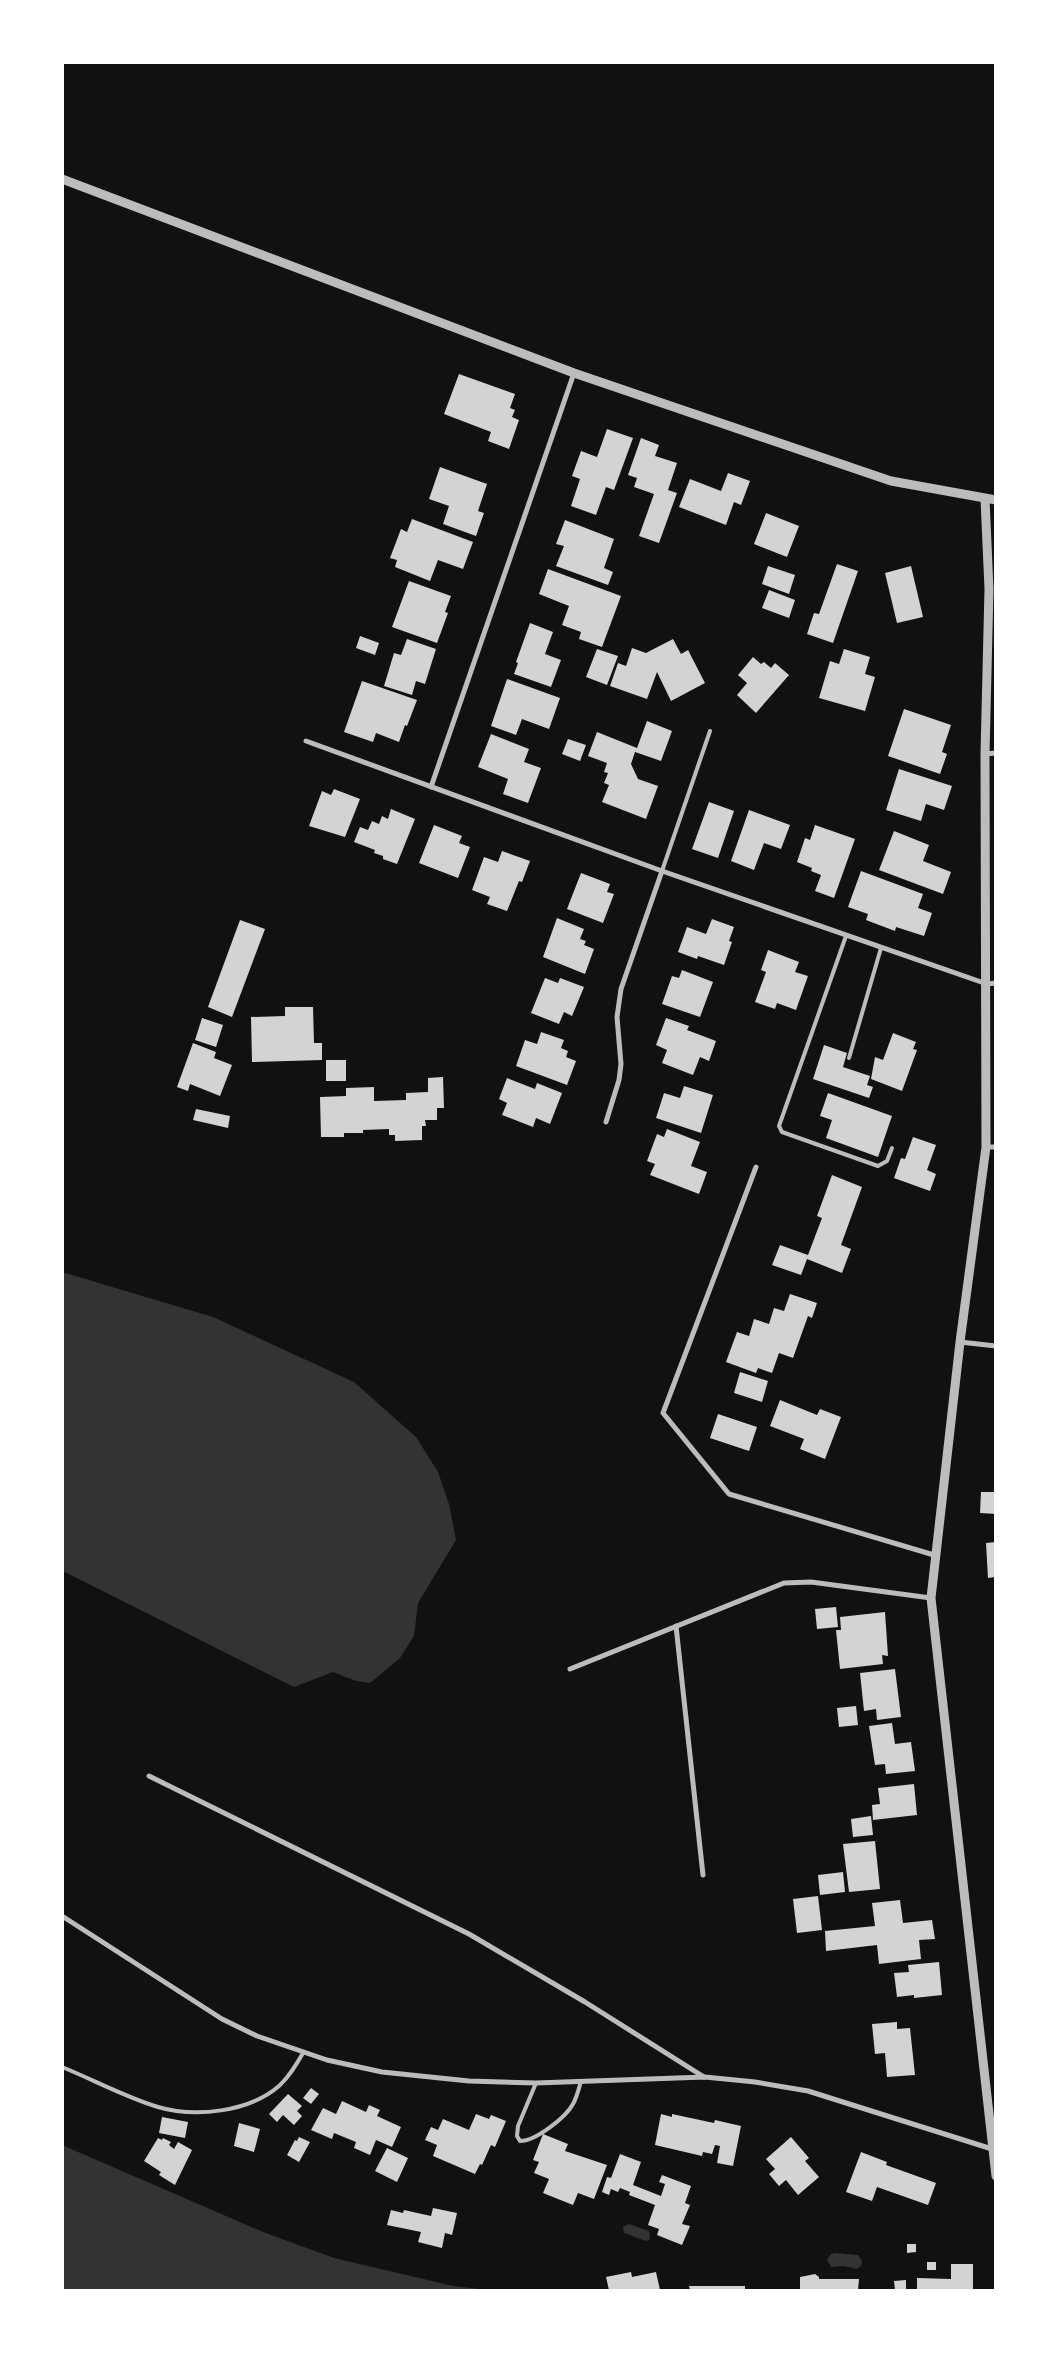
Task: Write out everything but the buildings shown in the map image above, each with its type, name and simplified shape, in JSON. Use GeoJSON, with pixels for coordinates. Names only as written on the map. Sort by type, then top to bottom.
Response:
{"type":"FeatureCollection","features":[{"type":"Feature","properties":{"kind":"street"},"geometry":{"type":"LineString","coordinates":[[62,179],[574,373],[891,481],[985,500],[996,500]]}},
{"type":"Feature","properties":{"kind":"street"},"geometry":{"type":"LineString","coordinates":[[431,787],[574,373]]}},
{"type":"Feature","properties":{"kind":"street"},"geometry":{"type":"LineString","coordinates":[[985,500],[989,589],[985,754],[991,983],[991,1147],[960,1342],[934,1555],[931,1598],[996,2176]]}},
{"type":"Feature","properties":{"kind":"street"},"geometry":{"type":"LineString","coordinates":[[989,589],[996,578]]}},
{"type":"Feature","properties":{"kind":"street"},"geometry":{"type":"LineString","coordinates":[[306,742],[846,936],[991,983]]}},
{"type":"Feature","properties":{"kind":"street"},"geometry":{"type":"LineString","coordinates":[[985,754],[996,753]]}},
{"type":"Feature","properties":{"kind":"street"},"geometry":{"type":"LineString","coordinates":[[606,1122],[620,1072],[617,1017],[621,989],[662,871]]}},
{"type":"Feature","properties":{"kind":"street"},"geometry":{"type":"LineString","coordinates":[[756,1167],[663,1413],[729,1494],[934,1555]]}},
{"type":"Feature","properties":{"kind":"street"},"geometry":{"type":"LineString","coordinates":[[960,1342],[996,1346]]}},
{"type":"Feature","properties":{"kind":"street"},"geometry":{"type":"LineString","coordinates":[[570,1669],[784,1583],[811,1582],[931,1598]]}},
{"type":"Feature","properties":{"kind":"street"},"geometry":{"type":"LineString","coordinates":[[676,1626],[703,1876]]}},
{"type":"Feature","properties":{"kind":"street"},"geometry":{"type":"LineString","coordinates":[[149,1776],[469,1934],[585,2002],[705,2077]]}},
{"type":"Feature","properties":{"kind":"street"},"geometry":{"type":"LineString","coordinates":[[62,1916],[222,2019],[257,2036],[304,2053],[351,2066],[412,2076],[536,2083],[705,2077],[808,2091],[992,2149]]}},
{"type":"Feature","properties":{"kind":"lane"},"geometry":{"type":"LineString","coordinates":[[662,871],[710,731]]}},
{"type":"Feature","properties":{"kind":"lane"},"geometry":{"type":"LineString","coordinates":[[846,936],[779,1126],[782,1132],[878,1166],[887,1161],[892,1148]]}},
{"type":"Feature","properties":{"kind":"lane"},"geometry":{"type":"LineString","coordinates":[[849,1058],[881,948]]}},
{"type":"Feature","properties":{"kind":"lane"},"geometry":{"type":"LineString","coordinates":[[62,2067],[158,2107],[181,2112],[201,2112],[234,2107],[271,2092],[286,2078],[304,2053]]}},
{"type":"Feature","properties":{"kind":"lane"},"geometry":{"type":"LineString","coordinates":[[536,2083],[518,2126],[517,2136],[520,2141],[536,2136],[562,2118],[574,2103],[581,2081]]}},
{"type":"Feature","properties":{"kind":"shaded area"},"geometry":{"type":"Polygon","coordinates":[[[62,1272],[213,1317],[354,1382],[416,1437],[438,1472],[449,1504],[456,1540],[418,1603],[414,1636],[400,1658],[370,1683],[356,1681],[333,1672],[294,1687],[63,1571],[62,1272]]]}},
{"type":"Feature","properties":{"kind":"shaded area"},"geometry":{"type":"Polygon","coordinates":[[[62,2145],[263,2232],[334,2258],[453,2286],[488,2290],[63,2290],[62,2145]]]}},
{"type":"Feature","properties":{"kind":"shaded area"},"geometry":{"type":"Polygon","coordinates":[[[629,2224],[649,2231],[650,2239],[646,2241],[624,2233],[623,2227],[629,2224]]]}},
{"type":"Feature","properties":{"kind":"shaded area"},"geometry":{"type":"Polygon","coordinates":[[[831,2254],[858,2255],[862,2261],[861,2266],[857,2269],[844,2266],[831,2267],[827,2260],[831,2254]]]}}]}
